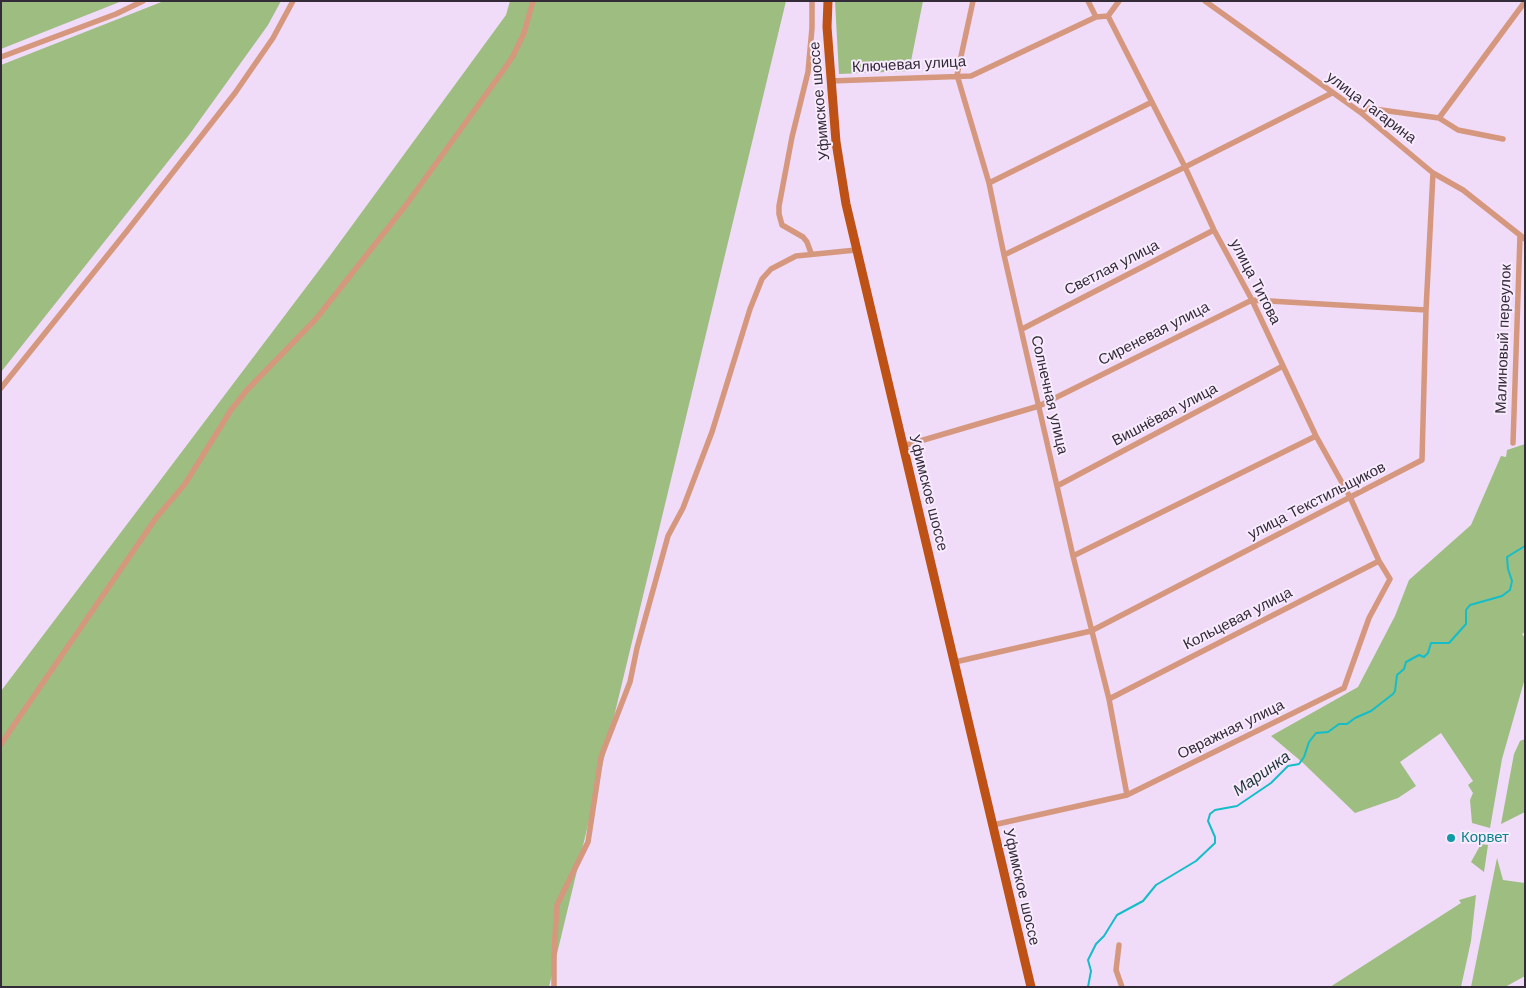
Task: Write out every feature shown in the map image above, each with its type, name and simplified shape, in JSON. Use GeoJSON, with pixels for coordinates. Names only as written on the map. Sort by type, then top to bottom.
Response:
{"type":"FeatureCollection","features":[{"type":"Feature","properties":{"kind":"main road","name":"Уфимское шоссе"},"geometry":{"type":"LineString","coordinates":[[828,1],[826,26],[830,81],[836,142],[846,204],[1031,987]]}},
{"type":"Feature","properties":{"kind":"street"},"geometry":{"type":"LineString","coordinates":[[1,57],[116,14],[143,1]]}},
{"type":"Feature","properties":{"kind":"street"},"geometry":{"type":"LineString","coordinates":[[1,388],[128,231],[235,93],[273,38],[293,1]]}},
{"type":"Feature","properties":{"kind":"street"},"geometry":{"type":"LineString","coordinates":[[1,744],[156,518],[185,484],[231,410],[247,390],[316,319],[406,205],[505,68],[524,33],[533,1]]}},
{"type":"Feature","properties":{"kind":"street"},"geometry":{"type":"LineString","coordinates":[[811,253],[803,237],[782,225],[779,206],[792,137],[808,72],[812,28],[812,1]]}},
{"type":"Feature","properties":{"kind":"street","name":"Солнечная улица"},"geometry":{"type":"LineString","coordinates":[[973,1],[957,75],[989,183],[1057,486],[1109,700],[1127,795]]}},
{"type":"Feature","properties":{"kind":"street"},"geometry":{"type":"LineString","coordinates":[[1088,1],[1096,17]]}},
{"type":"Feature","properties":{"kind":"street"},"geometry":{"type":"LineString","coordinates":[[1108,16],[1119,1]]}},
{"type":"Feature","properties":{"kind":"street","name":"улица Гагарина"},"geometry":{"type":"LineString","coordinates":[[1205,1],[1360,112],[1433,173],[1463,190],[1522,237]]}},
{"type":"Feature","properties":{"kind":"street"},"geometry":{"type":"LineString","coordinates":[[1438,118],[1523,3]]}},
{"type":"Feature","properties":{"kind":"street","name":"Ключевая улица"},"geometry":{"type":"LineString","coordinates":[[830,81],[971,76],[1096,17],[1108,16]]}},
{"type":"Feature","properties":{"kind":"street","name":"улица Титова"},"geometry":{"type":"LineString","coordinates":[[1108,16],[1185,167],[1214,230],[1252,300],[1316,436],[1350,498],[1379,561]]}},
{"type":"Feature","properties":{"kind":"street"},"geometry":{"type":"LineString","coordinates":[[1004,255],[1332,93]]}},
{"type":"Feature","properties":{"kind":"street"},"geometry":{"type":"LineString","coordinates":[[989,183],[1152,102]]}},
{"type":"Feature","properties":{"kind":"street"},"geometry":{"type":"LineString","coordinates":[[1360,112],[1367,108],[1438,118],[1458,130],[1503,139]]}},
{"type":"Feature","properties":{"kind":"street","name":"улица Текстильщиков"},"geometry":{"type":"LineString","coordinates":[[955,662],[1091,631],[1422,460],[1426,310],[1433,173]]}},
{"type":"Feature","properties":{"kind":"street","name":"Светлая улица"},"geometry":{"type":"LineString","coordinates":[[1022,329],[1214,230]]}},
{"type":"Feature","properties":{"kind":"street","name":"Малиновый переулок"},"geometry":{"type":"LineString","coordinates":[[1513,443],[1522,237]]}},
{"type":"Feature","properties":{"kind":"street"},"geometry":{"type":"LineString","coordinates":[[554,987],[557,905],[588,842],[601,756],[630,682],[636,648],[668,536],[683,508],[712,432],[750,309],[762,279],[771,269],[783,261],[796,256],[856,250]]}},
{"type":"Feature","properties":{"kind":"street","name":"Сиреневая улица"},"geometry":{"type":"LineString","coordinates":[[903,446],[1039,406],[1252,300],[1426,310]]}},
{"type":"Feature","properties":{"kind":"street","name":"Вишнёвая улица"},"geometry":{"type":"LineString","coordinates":[[1057,486],[1284,366]]}},
{"type":"Feature","properties":{"kind":"street"},"geometry":{"type":"LineString","coordinates":[[1074,556],[1316,436]]}},
{"type":"Feature","properties":{"kind":"street","name":"Кольцевая улица"},"geometry":{"type":"LineString","coordinates":[[1109,700],[1379,561]]}},
{"type":"Feature","properties":{"kind":"street","name":"Овражная улица"},"geometry":{"type":"LineString","coordinates":[[993,825],[1127,795],[1344,688],[1369,618],[1390,579],[1379,561]]}},
{"type":"Feature","properties":{"kind":"street"},"geometry":{"type":"LineString","coordinates":[[1119,945],[1116,970],[1122,987]]}},
{"type":"Feature","properties":{"kind":"green space"},"geometry":{"type":"Polygon","coordinates":[[[1,1],[122,1],[1,49],[1,1]]]}},
{"type":"Feature","properties":{"kind":"green space"},"geometry":{"type":"Polygon","coordinates":[[[164,1],[281,1],[268,25],[189,135],[1,372],[1,65],[164,1]]]}},
{"type":"Feature","properties":{"kind":"green space"},"geometry":{"type":"Polygon","coordinates":[[[510,1],[786,1],[549,987],[1,987],[1,691],[329,257],[506,15],[510,1]]]}},
{"type":"Feature","properties":{"kind":"green space"},"geometry":{"type":"Polygon","coordinates":[[[835,1],[923,1],[909,71],[839,74],[835,1]]]}},
{"type":"Feature","properties":{"kind":"green space"},"geometry":{"type":"Polygon","coordinates":[[[1525,444],[1525,632],[1522,634],[1525,638],[1525,678],[1502,759],[1490,828],[1472,823],[1470,800],[1473,793],[1468,785],[1473,781],[1441,733],[1400,762],[1416,786],[1398,798],[1355,813],[1302,762],[1271,736],[1358,687],[1395,616],[1409,580],[1471,525],[1501,456],[1506,457],[1507,450],[1525,444]]]}},
{"type":"Feature","properties":{"kind":"green space"},"geometry":{"type":"Polygon","coordinates":[[[1525,739],[1525,812],[1501,824],[1514,754],[1520,741],[1525,739]]]}},
{"type":"Feature","properties":{"kind":"green space"},"geometry":{"type":"Polygon","coordinates":[[[1481,844],[1488,845],[1484,872],[1471,862],[1481,844]]]}},
{"type":"Feature","properties":{"kind":"green space"},"geometry":{"type":"Polygon","coordinates":[[[1497,858],[1503,880],[1525,883],[1525,976],[1505,987],[1471,987],[1497,858]]]}},
{"type":"Feature","properties":{"kind":"green space"},"geometry":{"type":"Polygon","coordinates":[[[1476,895],[1471,941],[1461,987],[1330,987],[1461,903],[1459,900],[1476,895]]]}},
{"type":"Feature","properties":{"kind":"waterway","name":"Маринка"},"geometry":{"type":"LineString","coordinates":[[1088,987],[1091,971],[1088,960],[1096,944],[1104,936],[1117,915],[1143,901],[1156,885],[1196,861],[1215,843],[1215,837],[1208,821],[1210,814],[1215,810],[1237,806],[1271,783],[1288,766],[1299,764],[1304,757],[1309,742],[1316,733],[1328,732],[1339,724],[1347,724],[1371,711],[1393,694],[1397,675],[1404,669],[1406,662],[1419,655],[1424,657],[1428,653],[1431,643],[1449,643],[1466,624],[1466,610],[1470,605],[1502,596],[1510,590],[1512,581],[1507,557],[1525,546]]}},
{"type":"Feature","properties":{"kind":"place","name":"Корвет"},"geometry":{"type":"Point","coordinates":[1451,838]}}]}
